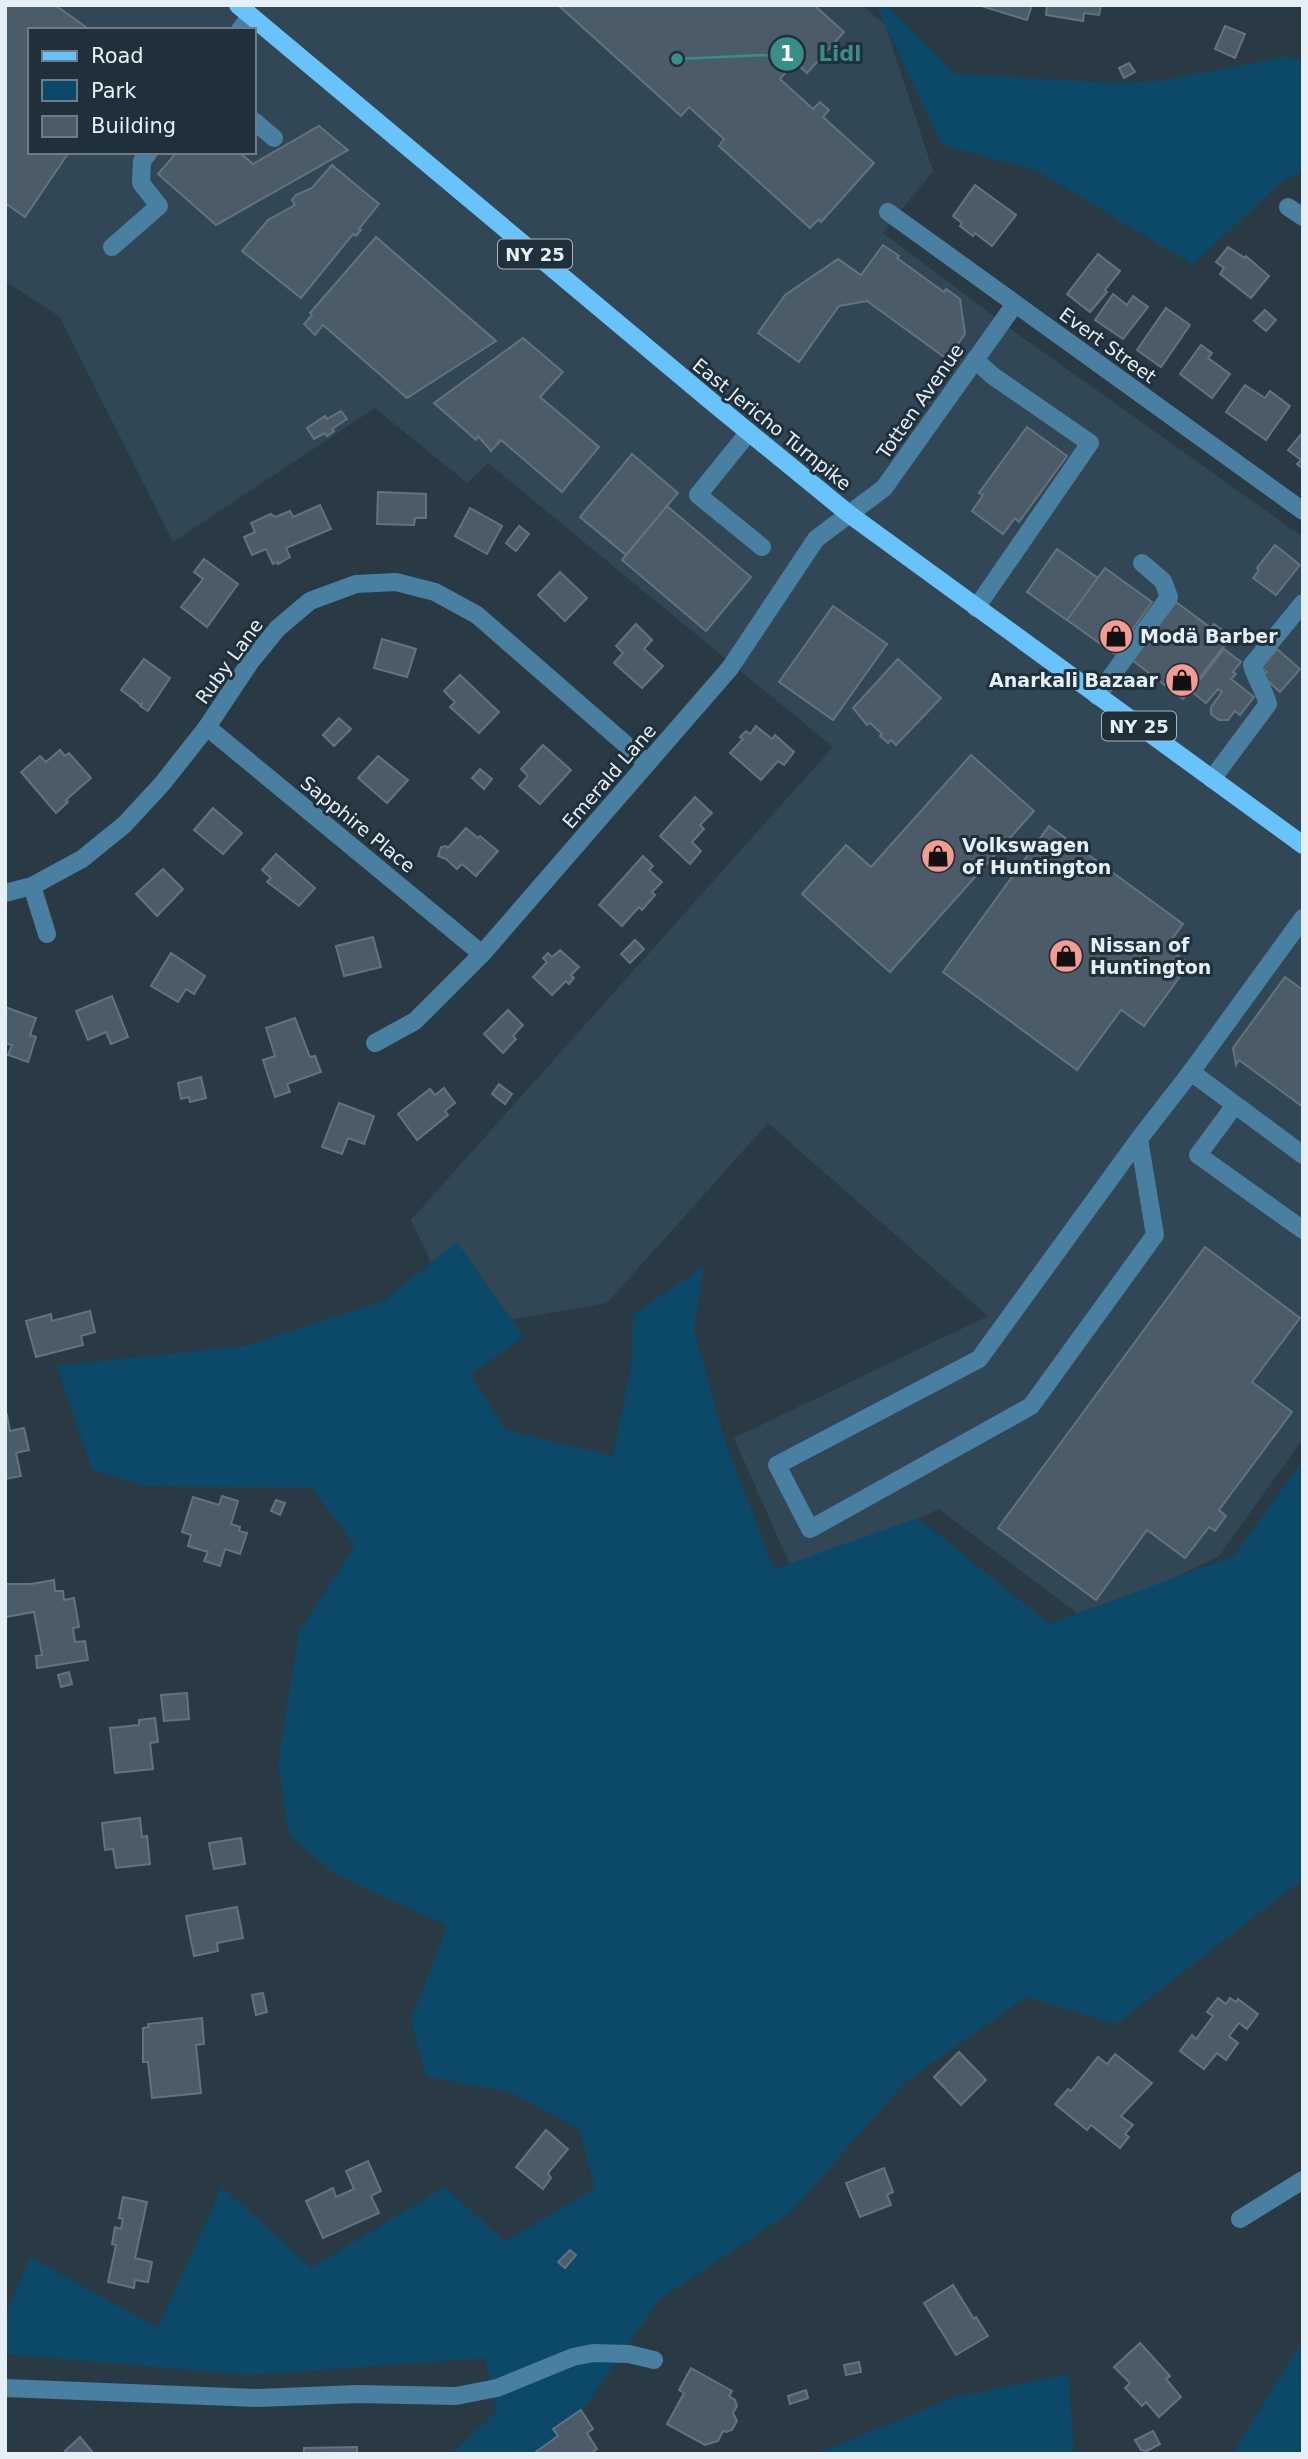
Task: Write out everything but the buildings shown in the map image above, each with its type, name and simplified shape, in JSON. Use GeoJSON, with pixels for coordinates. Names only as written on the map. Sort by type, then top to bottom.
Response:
{"type":"FeatureCollection","features":[{"type":"Feature","properties":{"kind":"main road","name":"East Jericho Turnpike"},"geometry":{"type":"LineString","coordinates":[[243,17],[849,514],[1303,845]]}},
{"type":"Feature","properties":{"kind":"street"},"geometry":{"type":"LineString","coordinates":[[256,123],[274,138]]}},
{"type":"Feature","properties":{"kind":"street"},"geometry":{"type":"LineString","coordinates":[[112,247],[159,206],[141,183],[142,161],[147,154]]}},
{"type":"Feature","properties":{"kind":"street","name":"Evert Street"},"geometry":{"type":"LineString","coordinates":[[888,212],[1303,511]]}},
{"type":"Feature","properties":{"kind":"street","name":"Totten Avenue"},"geometry":{"type":"LineString","coordinates":[[849,514],[884,488],[1015,304]]}},
{"type":"Feature","properties":{"kind":"street"},"geometry":{"type":"LineString","coordinates":[[975,360],[993,376],[1090,443],[976,608]]}},
{"type":"Feature","properties":{"kind":"street"},"geometry":{"type":"LineString","coordinates":[[749,432],[698,495],[762,547]]}},
{"type":"Feature","properties":{"kind":"street","name":"Emerald Lane"},"geometry":{"type":"LineString","coordinates":[[375,1043],[415,1021],[482,954],[730,668],[816,539],[849,514]]}},
{"type":"Feature","properties":{"kind":"street"},"geometry":{"type":"LineString","coordinates":[[1097,696],[1169,597],[1163,580],[1142,563]]}},
{"type":"Feature","properties":{"kind":"street","name":"Ruby Lane"},"geometry":{"type":"LineString","coordinates":[[5,893],[32,887],[82,859],[124,825],[162,784],[207,727],[251,661],[278,628],[310,601],[356,584],[397,582],[435,592],[477,615],[647,764]]}},
{"type":"Feature","properties":{"kind":"street"},"geometry":{"type":"LineString","coordinates":[[1212,779],[1268,704],[1252,665],[1303,603]]}},
{"type":"Feature","properties":{"kind":"street","name":"Sapphire Place"},"geometry":{"type":"LineString","coordinates":[[207,727],[482,954]]}},
{"type":"Feature","properties":{"kind":"street"},"geometry":{"type":"LineString","coordinates":[[32,887],[47,934]]}},
{"type":"Feature","properties":{"kind":"street"},"geometry":{"type":"LineString","coordinates":[[1139,1139],[1155,1235],[1031,1406],[810,1529],[777,1465],[979,1359],[1139,1139],[1297,937],[1303,918]]}},
{"type":"Feature","properties":{"kind":"street"},"geometry":{"type":"LineString","coordinates":[[1191,1072],[1303,1155]]}},
{"type":"Feature","properties":{"kind":"street"},"geometry":{"type":"LineString","coordinates":[[1235,1105],[1198,1155],[1303,1230]]}},
{"type":"Feature","properties":{"kind":"street"},"geometry":{"type":"LineString","coordinates":[[1240,2219],[1303,2180]]}},
{"type":"Feature","properties":{"kind":"street"},"geometry":{"type":"LineString","coordinates":[[5,2388],[258,2398],[358,2394],[456,2396],[497,2388],[573,2357],[593,2353],[629,2354],[654,2360]]}},
{"type":"Feature","properties":{"kind":"shaded area"},"geometry":{"type":"Polygon","coordinates":[[[5,5],[862,5],[885,25],[933,171],[883,233],[1019,335],[1303,537],[1303,1439],[1218,1557],[1086,1620],[939,1509],[794,1574],[734,1438],[988,1316],[768,1123],[607,1303],[462,1328],[411,1220],[833,747],[488,463],[467,483],[375,408],[173,542],[59,316],[5,281],[5,5]]]}},
{"type":"Feature","properties":{"kind":"green space"},"geometry":{"type":"Polygon","coordinates":[[[876,5],[886,5],[956,74],[1112,83],[1160,81],[1288,56],[1303,63],[1303,170],[1282,181],[1193,265],[1036,170],[942,145],[876,5]]]}},
{"type":"Feature","properties":{"kind":"green space"},"geometry":{"type":"Polygon","coordinates":[[[457,1242],[524,1337],[470,1374],[506,1430],[613,1456],[631,1365],[633,1315],[704,1266],[694,1330],[725,1441],[774,1569],[918,1518],[1049,1624],[1234,1556],[1303,1460],[1303,1879],[1116,2024],[1026,1997],[904,2083],[791,2212],[659,2300],[552,2454],[452,2454],[497,2411],[485,2358],[251,2375],[5,2354],[5,2315],[30,2257],[158,2328],[222,2187],[311,2268],[445,2187],[505,2242],[595,2188],[579,2129],[512,2093],[426,2076],[411,2021],[447,1926],[333,1873],[289,1835],[278,1763],[299,1632],[355,1546],[312,1488],[144,1486],[92,1469],[57,1366],[245,1346],[384,1301],[457,1242]]]}},
{"type":"Feature","properties":{"kind":"green space"},"geometry":{"type":"Polygon","coordinates":[[[1303,2341],[1303,2454],[1232,2454],[1303,2341]]]}},
{"type":"Feature","properties":{"kind":"green space"},"geometry":{"type":"Polygon","coordinates":[[[1068,2374],[1074,2454],[817,2454],[952,2398],[1068,2374]]]}},
{"type":"Feature","properties":{"kind":"place","name":"Lidl"},"geometry":{"type":"Point","coordinates":[677,59]}},
{"type":"Feature","properties":{"kind":"place","name":"Modä Barber"},"geometry":{"type":"Point","coordinates":[1116,636]}},
{"type":"Feature","properties":{"kind":"place","name":"Anarkali Bazaar"},"geometry":{"type":"Point","coordinates":[1182,680]}},
{"type":"Feature","properties":{"kind":"place","name":"Volkswagen of Huntington"},"geometry":{"type":"Point","coordinates":[938,856]}},
{"type":"Feature","properties":{"kind":"place","name":"Nissan of Huntington"},"geometry":{"type":"Point","coordinates":[1066,956]}}]}
